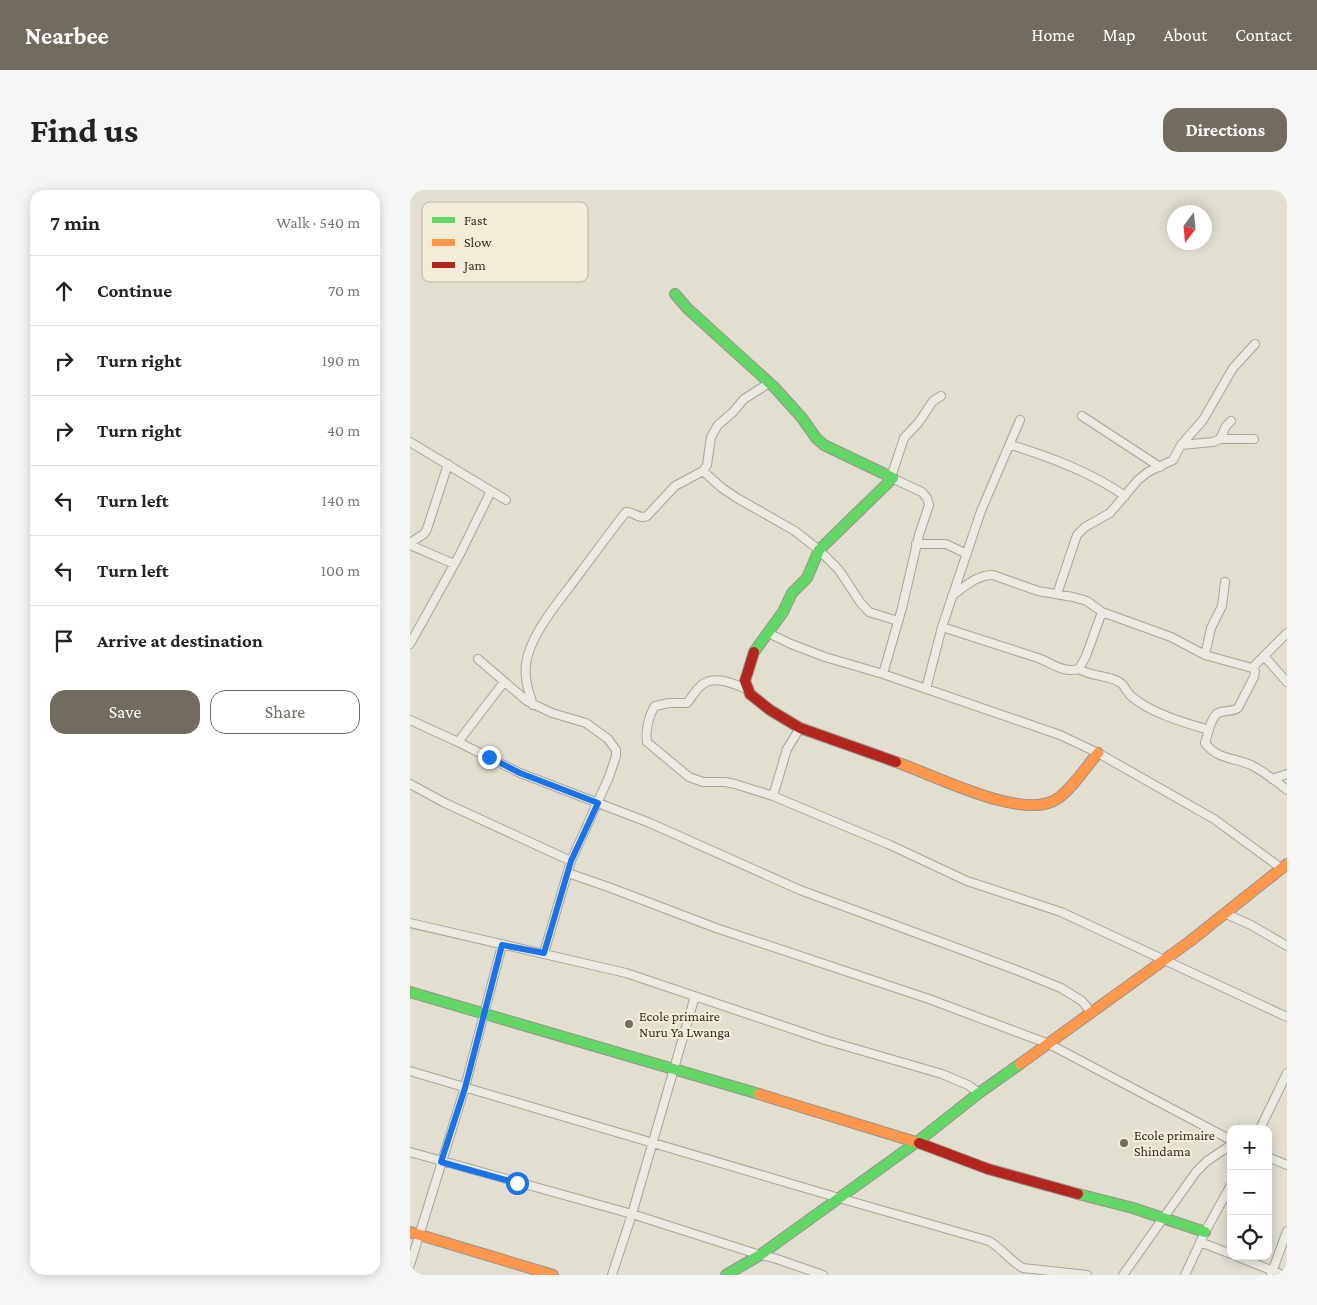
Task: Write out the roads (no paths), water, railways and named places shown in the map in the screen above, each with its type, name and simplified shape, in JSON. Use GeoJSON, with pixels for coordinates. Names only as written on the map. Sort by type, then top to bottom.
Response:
{"type":"FeatureCollection","features":[{"type":"Feature","properties":{"kind":"street"},"geometry":{"type":"LineString","coordinates":[[675,294],[687,308],[769,382],[824,445],[919,490],[927,498],[928,505],[916,544],[884,674]]}},
{"type":"Feature","properties":{"kind":"street"},"geometry":{"type":"LineString","coordinates":[[1057,594],[1077,535],[1084,527],[1110,513],[1138,480],[1148,472],[1173,460],[1181,445],[1203,420],[1233,368],[1254,344]]}},
{"type":"Feature","properties":{"kind":"street"},"geometry":{"type":"LineString","coordinates":[[533,705],[527,687],[526,663],[536,637],[552,611],[626,512],[638,517],[647,516],[674,486],[703,470],[707,465],[711,437],[718,425],[744,399],[769,382]]}},
{"type":"Feature","properties":{"kind":"street"},"geometry":{"type":"LineString","coordinates":[[893,478],[892,474],[904,438],[919,422],[933,401],[941,396]]}},
{"type":"Feature","properties":{"kind":"street"},"geometry":{"type":"LineString","coordinates":[[1082,416],[1160,467]]}},
{"type":"Feature","properties":{"kind":"street"},"geometry":{"type":"LineString","coordinates":[[926,689],[952,596],[984,505],[1020,420]]}},
{"type":"Feature","properties":{"kind":"street"},"geometry":{"type":"LineString","coordinates":[[1220,439],[1231,420]]}},
{"type":"Feature","properties":{"kind":"street"},"geometry":{"type":"LineString","coordinates":[[1181,445],[1213,442],[1220,439],[1254,439]]}},
{"type":"Feature","properties":{"kind":"street"},"geometry":{"type":"LineString","coordinates":[[410,442],[506,500]]}},
{"type":"Feature","properties":{"kind":"street"},"geometry":{"type":"LineString","coordinates":[[1011,445],[1040,454],[1090,475],[1125,496]]}},
{"type":"Feature","properties":{"kind":"street"},"geometry":{"type":"LineString","coordinates":[[410,544],[424,534],[427,529],[448,464]]}},
{"type":"Feature","properties":{"kind":"street"},"geometry":{"type":"LineString","coordinates":[[703,470],[722,488],[795,531],[819,550],[840,570],[860,602],[869,612],[898,621]]}},
{"type":"Feature","properties":{"kind":"street"},"geometry":{"type":"LineString","coordinates":[[746,689],[745,681],[753,654],[768,634],[792,593],[807,578],[819,550],[893,478]]}},
{"type":"Feature","properties":{"kind":"street"},"geometry":{"type":"LineString","coordinates":[[410,644],[413,628],[454,564],[491,491]]}},
{"type":"Feature","properties":{"kind":"street"},"geometry":{"type":"LineString","coordinates":[[410,544],[454,564]]}},
{"type":"Feature","properties":{"kind":"street"},"geometry":{"type":"LineString","coordinates":[[916,544],[946,544],[956,547],[967,554]]}},
{"type":"Feature","properties":{"kind":"street"},"geometry":{"type":"LineString","coordinates":[[952,596],[978,578],[985,575],[993,575],[1038,591],[1087,601],[1102,612],[1170,637],[1205,655],[1252,668]]}},
{"type":"Feature","properties":{"kind":"street"},"geometry":{"type":"LineString","coordinates":[[1205,655],[1211,628],[1222,606],[1224,582]]}},
{"type":"Feature","properties":{"kind":"street"},"geometry":{"type":"LineString","coordinates":[[1078,669],[1086,656],[1102,612]]}},
{"type":"Feature","properties":{"kind":"street"},"geometry":{"type":"LineString","coordinates":[[942,627],[1038,658],[1064,670],[1078,669],[1113,680],[1122,684],[1137,701],[1167,717],[1209,730]]}},
{"type":"Feature","properties":{"kind":"street"},"geometry":{"type":"LineString","coordinates":[[1252,668],[1287,633]]}},
{"type":"Feature","properties":{"kind":"street"},"geometry":{"type":"LineString","coordinates":[[726,1275],[760,1255],[1050,1044],[1091,1012],[1189,942],[1284,866],[1214,819],[1098,753],[1060,735],[884,674],[790,644],[768,634]]}},
{"type":"Feature","properties":{"kind":"street"},"geometry":{"type":"LineString","coordinates":[[1264,656],[1287,682]]}},
{"type":"Feature","properties":{"kind":"street"},"geometry":{"type":"LineString","coordinates":[[478,659],[533,705],[573,721],[586,723],[613,743],[616,750],[616,756],[598,803],[571,861],[544,953]]}},
{"type":"Feature","properties":{"kind":"street"},"geometry":{"type":"LineString","coordinates":[[1252,668],[1254,677],[1238,708],[1233,711],[1219,713],[1215,717],[1205,743],[1218,756],[1239,760],[1253,766],[1287,790]]}},
{"type":"Feature","properties":{"kind":"street"},"geometry":{"type":"LineString","coordinates":[[1098,753],[1057,799],[1034,806],[1013,803],[965,790],[914,768],[800,728],[758,702],[746,689],[727,681],[707,682],[701,685],[686,703],[669,703],[655,706],[651,714],[646,739],[649,745],[689,777],[703,782],[735,784],[773,796],[890,845],[967,881],[1061,912],[1287,1017]]}},
{"type":"Feature","properties":{"kind":"street"},"geometry":{"type":"LineString","coordinates":[[458,742],[504,682]]}},
{"type":"Feature","properties":{"kind":"street"},"geometry":{"type":"LineString","coordinates":[[410,729],[413,721],[520,773],[650,823],[800,890],[1061,988],[1082,1001],[1091,1012]]}},
{"type":"Feature","properties":{"kind":"street"},"geometry":{"type":"LineString","coordinates":[[773,796],[787,749],[800,728]]}},
{"type":"Feature","properties":{"kind":"street"},"geometry":{"type":"LineString","coordinates":[[1272,779],[1287,774]]}},
{"type":"Feature","properties":{"kind":"street"},"geometry":{"type":"LineString","coordinates":[[410,784],[446,803],[571,861]]}},
{"type":"Feature","properties":{"kind":"street"},"geometry":{"type":"LineString","coordinates":[[568,874],[611,888],[754,942],[929,999],[1050,1044],[1227,1138]]}},
{"type":"Feature","properties":{"kind":"street"},"geometry":{"type":"LineString","coordinates":[[1224,913],[1251,925],[1287,946]]}},
{"type":"Feature","properties":{"kind":"street"},"geometry":{"type":"LineString","coordinates":[[410,923],[626,973],[818,1037],[942,1074],[968,1085],[979,1094]]}},
{"type":"Feature","properties":{"kind":"street"},"geometry":{"type":"LineString","coordinates":[[410,1265],[414,1234],[441,1162],[465,1088],[502,945]]}},
{"type":"Feature","properties":{"kind":"street"},"geometry":{"type":"LineString","coordinates":[[410,992],[515,1024],[673,1068],[916,1142],[946,1155],[1012,1177],[1163,1217],[1205,1232]]}},
{"type":"Feature","properties":{"kind":"street"},"geometry":{"type":"LineString","coordinates":[[612,1275],[632,1214],[695,996]]}},
{"type":"Feature","properties":{"kind":"street"},"geometry":{"type":"LineString","coordinates":[[410,1071],[989,1241],[1000,1247],[1014,1263],[1023,1268],[1087,1275]]}},
{"type":"Feature","properties":{"kind":"street"},"geometry":{"type":"LineString","coordinates":[[1262,1125],[1287,1073]]}},
{"type":"Feature","properties":{"kind":"street"},"geometry":{"type":"LineString","coordinates":[[1123,1275],[1201,1166],[1227,1148]]}},
{"type":"Feature","properties":{"kind":"street"},"geometry":{"type":"LineString","coordinates":[[410,1152],[632,1214],[823,1275]]}},
{"type":"Feature","properties":{"kind":"street"},"geometry":{"type":"LineString","coordinates":[[1272,1160],[1287,1166]]}},
{"type":"Feature","properties":{"kind":"street"},"geometry":{"type":"LineString","coordinates":[[1185,1275],[1205,1232],[1227,1192]]}},
{"type":"Feature","properties":{"kind":"street"},"geometry":{"type":"LineString","coordinates":[[1272,1273],[1287,1231]]}},
{"type":"Feature","properties":{"kind":"street"},"geometry":{"type":"LineString","coordinates":[[414,1234],[553,1275]]}},
{"type":"Feature","properties":{"kind":"street"},"geometry":{"type":"LineString","coordinates":[[1200,1242],[1227,1252]]}},
{"type":"Feature","properties":{"kind":"street"},"geometry":{"type":"LineString","coordinates":[[1244,1260],[1272,1273],[1283,1275]]}},
{"type":"Feature","properties":{"kind":"place","name":"Ecole primaire Nuru Ya Lwanga"},"geometry":{"type":"Point","coordinates":[629,1024]}},
{"type":"Feature","properties":{"kind":"place","name":"Ecole primaire Shindama"},"geometry":{"type":"Point","coordinates":[1124,1143]}}]}
